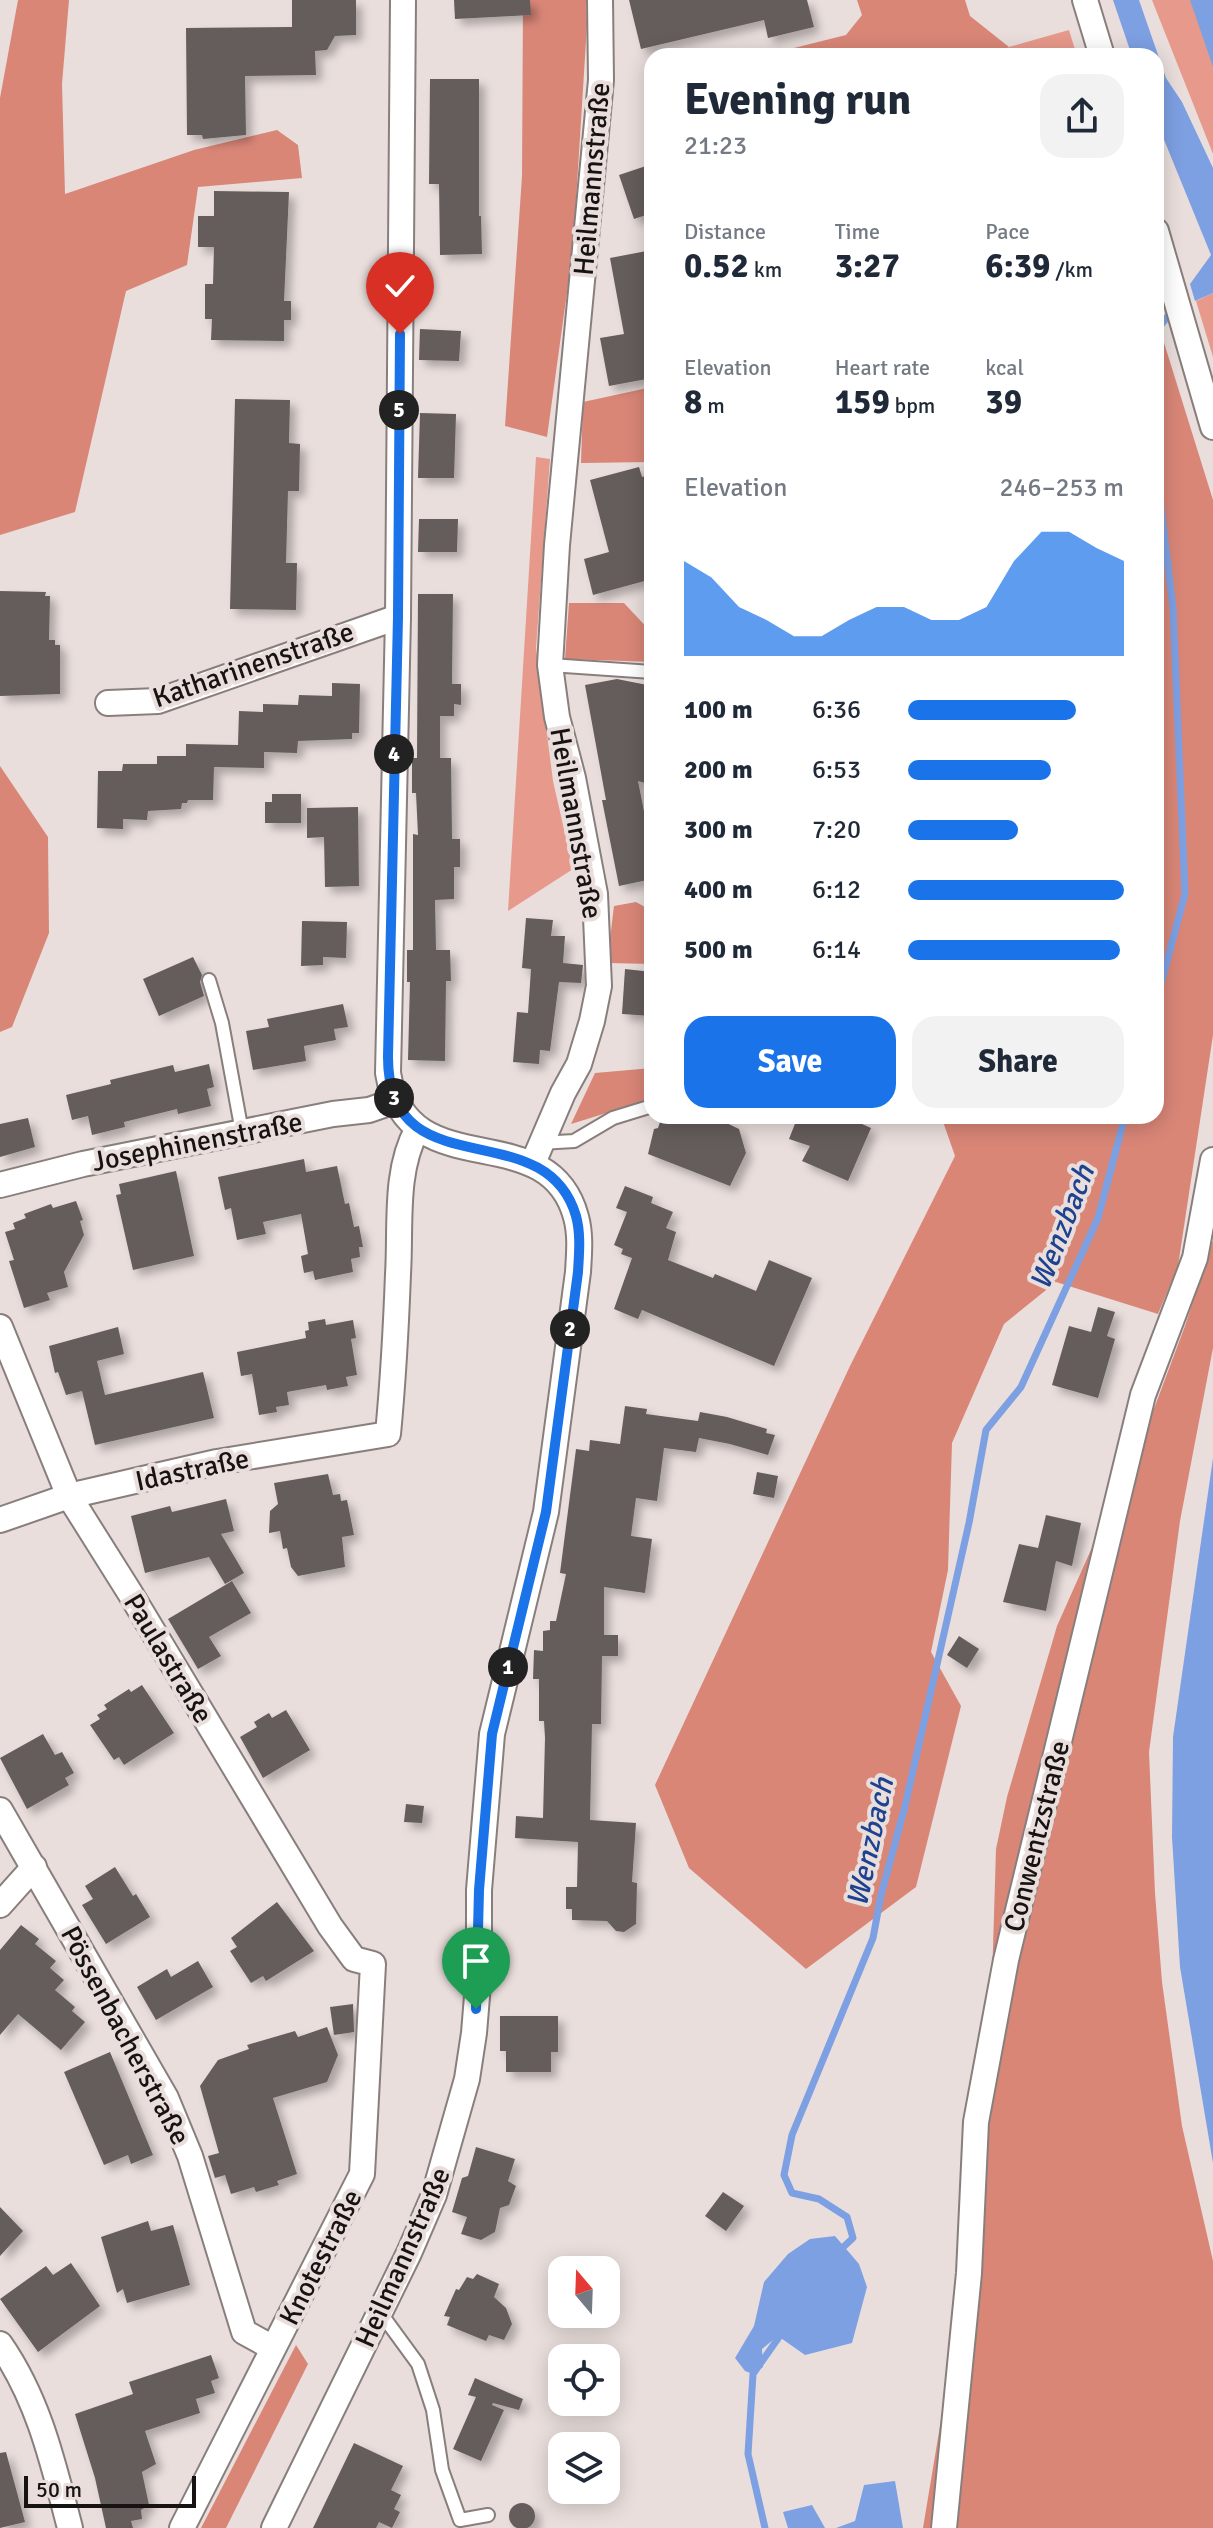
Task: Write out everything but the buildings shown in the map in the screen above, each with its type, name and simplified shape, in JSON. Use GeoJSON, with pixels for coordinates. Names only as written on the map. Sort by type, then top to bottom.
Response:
{"type":"FeatureCollection","features":[{"type":"Feature","properties":{"kind":"street"},"geometry":{"type":"LineString","coordinates":[[403,0],[398,617],[388,1064],[395,1101],[417,1130],[453,1144],[537,1153]]}},
{"type":"Feature","properties":{"kind":"street","name":"Heilmannstraße"},"geometry":{"type":"LineString","coordinates":[[274,2528],[434,2195],[467,2079],[479,1972],[479,1890],[492,1734],[546,1512],[578,1272],[579,1242],[572,1206],[537,1153],[579,1064],[599,986],[595,894],[573,778],[557,717],[550,665],[557,545],[601,80],[600,0]]}},
{"type":"Feature","properties":{"kind":"street"},"geometry":{"type":"LineString","coordinates":[[1085,0],[1100,48]]}},
{"type":"Feature","properties":{"kind":"street"},"geometry":{"type":"LineString","coordinates":[[1164,258],[1213,427]]}},
{"type":"Feature","properties":{"kind":"street","name":"Katharinenstraße"},"geometry":{"type":"LineString","coordinates":[[108,703],[158,701],[398,617]]}},
{"type":"Feature","properties":{"kind":"street","name":"Josephinenstraße"},"geometry":{"type":"LineString","coordinates":[[0,1185],[83,1164],[333,1114],[369,1110],[395,1101]]}},
{"type":"Feature","properties":{"kind":"street","name":"Idastraße"},"geometry":{"type":"LineString","coordinates":[[0,1520],[69,1496],[217,1462],[388,1434],[395,1354],[402,1184],[407,1149],[417,1130]]}},
{"type":"Feature","properties":{"kind":"street","name":"Conwentzstraße"},"geometry":{"type":"LineString","coordinates":[[944,2528],[968,2289],[976,2122],[1006,1960],[1143,1395],[1195,1258],[1213,1160]]}},
{"type":"Feature","properties":{"kind":"street","name":"Paulastraße"},"geometry":{"type":"LineString","coordinates":[[2,1338],[69,1496],[322,1915],[354,1959],[373,1964]]}},
{"type":"Feature","properties":{"kind":"street","name":"Pössenbacherstraße"},"geometry":{"type":"LineString","coordinates":[[0,1810],[166,2098],[190,2156],[244,2332],[273,2348]]}},
{"type":"Feature","properties":{"kind":"street"},"geometry":{"type":"LineString","coordinates":[[0,1905],[34,1867]]}},
{"type":"Feature","properties":{"kind":"street","name":"Knotestraße"},"geometry":{"type":"LineString","coordinates":[[182,2528],[362,2174],[373,1964]]}},
{"type":"Feature","properties":{"kind":"street"},"geometry":{"type":"LineString","coordinates":[[0,2344],[19,2372],[41,2421],[70,2528]]}},
{"type":"Feature","properties":{"kind":"lane"},"geometry":{"type":"LineString","coordinates":[[550,665],[644,671]]}},
{"type":"Feature","properties":{"kind":"lane"},"geometry":{"type":"LineString","coordinates":[[209,980],[222,1023],[242,1132]]}},
{"type":"Feature","properties":{"kind":"lane"},"geometry":{"type":"LineString","coordinates":[[537,1153],[574,1141],[613,1118],[644,1108]]}},
{"type":"Feature","properties":{"kind":"lane"},"geometry":{"type":"LineString","coordinates":[[380,2312],[418,2364],[433,2410],[442,2470],[461,2524],[488,2515]]}},
{"type":"Feature","properties":{"kind":"shaded area"},"geometry":{"type":"Polygon","coordinates":[[[18,0],[69,0],[62,84],[65,194],[194,150],[277,130],[298,145],[302,178],[198,187],[187,265],[126,291],[75,512],[0,535],[0,98],[18,0]]]}},
{"type":"Feature","properties":{"kind":"shaded area"},"geometry":{"type":"Polygon","coordinates":[[[523,0],[586,0],[573,249],[547,437],[505,426],[522,176],[523,0]]]}},
{"type":"Feature","properties":{"kind":"shaded area"},"geometry":{"type":"Polygon","coordinates":[[[857,0],[965,0],[970,16],[1009,47],[794,48],[846,35],[862,15],[857,0]]]}},
{"type":"Feature","properties":{"kind":"shaded area"},"geometry":{"type":"Polygon","coordinates":[[[1152,0],[1213,0],[1213,154],[1152,0]]]}},
{"type":"Feature","properties":{"kind":"shaded area"},"geometry":{"type":"Polygon","coordinates":[[[1069,30],[1075,48],[1007,48],[1069,30]]]}},
{"type":"Feature","properties":{"kind":"shaded area"},"geometry":{"type":"Polygon","coordinates":[[[1213,293],[1213,357],[1196,301],[1213,293]]]}},
{"type":"Feature","properties":{"kind":"shaded area"},"geometry":{"type":"Polygon","coordinates":[[[1164,343],[1213,500],[1213,1035],[1178,1266],[1158,1314],[1056,1282],[1004,1324],[952,1443],[948,1570],[931,1652],[961,1706],[916,1887],[806,1969],[689,1868],[655,1785],[850,1366],[955,1156],[944,1124],[1164,1124],[1164,343]]]}},
{"type":"Feature","properties":{"kind":"shaded area"},"geometry":{"type":"Polygon","coordinates":[[[644,389],[644,462],[581,463],[583,402],[644,389]]]}},
{"type":"Feature","properties":{"kind":"shaded area"},"geometry":{"type":"Polygon","coordinates":[[[536,457],[550,459],[536,648],[553,781],[573,869],[508,911],[536,457]]]}},
{"type":"Feature","properties":{"kind":"shaded area"},"geometry":{"type":"Polygon","coordinates":[[[569,603],[624,603],[644,624],[644,662],[565,659],[569,603]]]}},
{"type":"Feature","properties":{"kind":"shaded area"},"geometry":{"type":"Polygon","coordinates":[[[0,766],[48,837],[49,933],[12,1027],[0,1032],[0,766]]]}},
{"type":"Feature","properties":{"kind":"shaded area"},"geometry":{"type":"Polygon","coordinates":[[[636,902],[644,906],[644,964],[607,963],[614,906],[636,902]]]}},
{"type":"Feature","properties":{"kind":"shaded area"},"geometry":{"type":"Polygon","coordinates":[[[644,1069],[644,1103],[571,1124],[595,1073],[644,1069]]]}},
{"type":"Feature","properties":{"kind":"shaded area"},"geometry":{"type":"Polygon","coordinates":[[[1213,1240],[1213,1348],[1180,1521],[1149,1752],[1162,1982],[1182,2126],[1213,2261],[1213,2528],[923,2528],[987,2144],[996,1849],[1007,1797],[1057,1626],[1155,1406],[1213,1240]]]}},
{"type":"Feature","properties":{"kind":"shaded area"},"geometry":{"type":"Polygon","coordinates":[[[296,2345],[308,2364],[226,2528],[201,2528],[296,2345]]]}},
{"type":"Feature","properties":{"kind":"water"},"geometry":{"type":"Polygon","coordinates":[[[1113,0],[1139,0],[1156,48],[1129,48],[1113,0]]]}},
{"type":"Feature","properties":{"kind":"water"},"geometry":{"type":"Polygon","coordinates":[[[1190,0],[1213,0],[1213,67],[1190,0]]]}},
{"type":"Feature","properties":{"kind":"water"},"geometry":{"type":"Polygon","coordinates":[[[1164,72],[1182,102],[1213,168],[1213,293],[1195,301],[1190,284],[1211,255],[1164,140],[1164,72]]]}},
{"type":"Feature","properties":{"kind":"water"},"geometry":{"type":"Polygon","coordinates":[[[1213,1458],[1213,2163],[1180,1967],[1172,1837],[1173,1737],[1213,1458]]]}},
{"type":"Feature","properties":{"kind":"water"},"geometry":{"type":"Polygon","coordinates":[[[835,2236],[859,2264],[867,2287],[852,2343],[805,2355],[778,2336],[762,2349],[763,2367],[753,2374],[745,2371],[735,2358],[754,2326],[764,2282],[788,2254],[810,2239],[835,2236]]]}},
{"type":"Feature","properties":{"kind":"water"},"geometry":{"type":"Polygon","coordinates":[[[895,2481],[903,2528],[836,2528],[855,2521],[864,2485],[895,2481]]]}},
{"type":"Feature","properties":{"kind":"water"},"geometry":{"type":"Polygon","coordinates":[[[812,2505],[825,2528],[788,2528],[783,2512],[812,2505]]]}},
{"type":"Feature","properties":{"kind":"waterway","name":"Wenzbach"},"geometry":{"type":"LineString","coordinates":[[1164,321],[1173,310]]}},
{"type":"Feature","properties":{"kind":"waterway","name":"Wenzbach"},"geometry":{"type":"LineString","coordinates":[[1164,532],[1173,608],[1185,894],[1164,972]]}},
{"type":"Feature","properties":{"kind":"waterway","name":"Wenzbach"},"geometry":{"type":"LineString","coordinates":[[839,2251],[853,2238],[847,2217],[819,2199],[792,2193],[784,2175],[792,2135],[873,1938],[969,1523],[986,1430],[1021,1387],[1098,1218],[1123,1124]]}},
{"type":"Feature","properties":{"kind":"waterway","name":"Wenzbach"},"geometry":{"type":"LineString","coordinates":[[765,2528],[748,2454],[753,2374],[784,2330]]}},
{"type":"Feature","properties":{"kind":"route"},"geometry":{"type":"LineString","coordinates":[[400,334],[398,617],[388,1073],[395,1101],[417,1130],[453,1144],[533,1163],[560,1184],[575,1215],[579,1242],[578,1272],[546,1512],[492,1734],[479,1890],[476,2009]]}}]}
